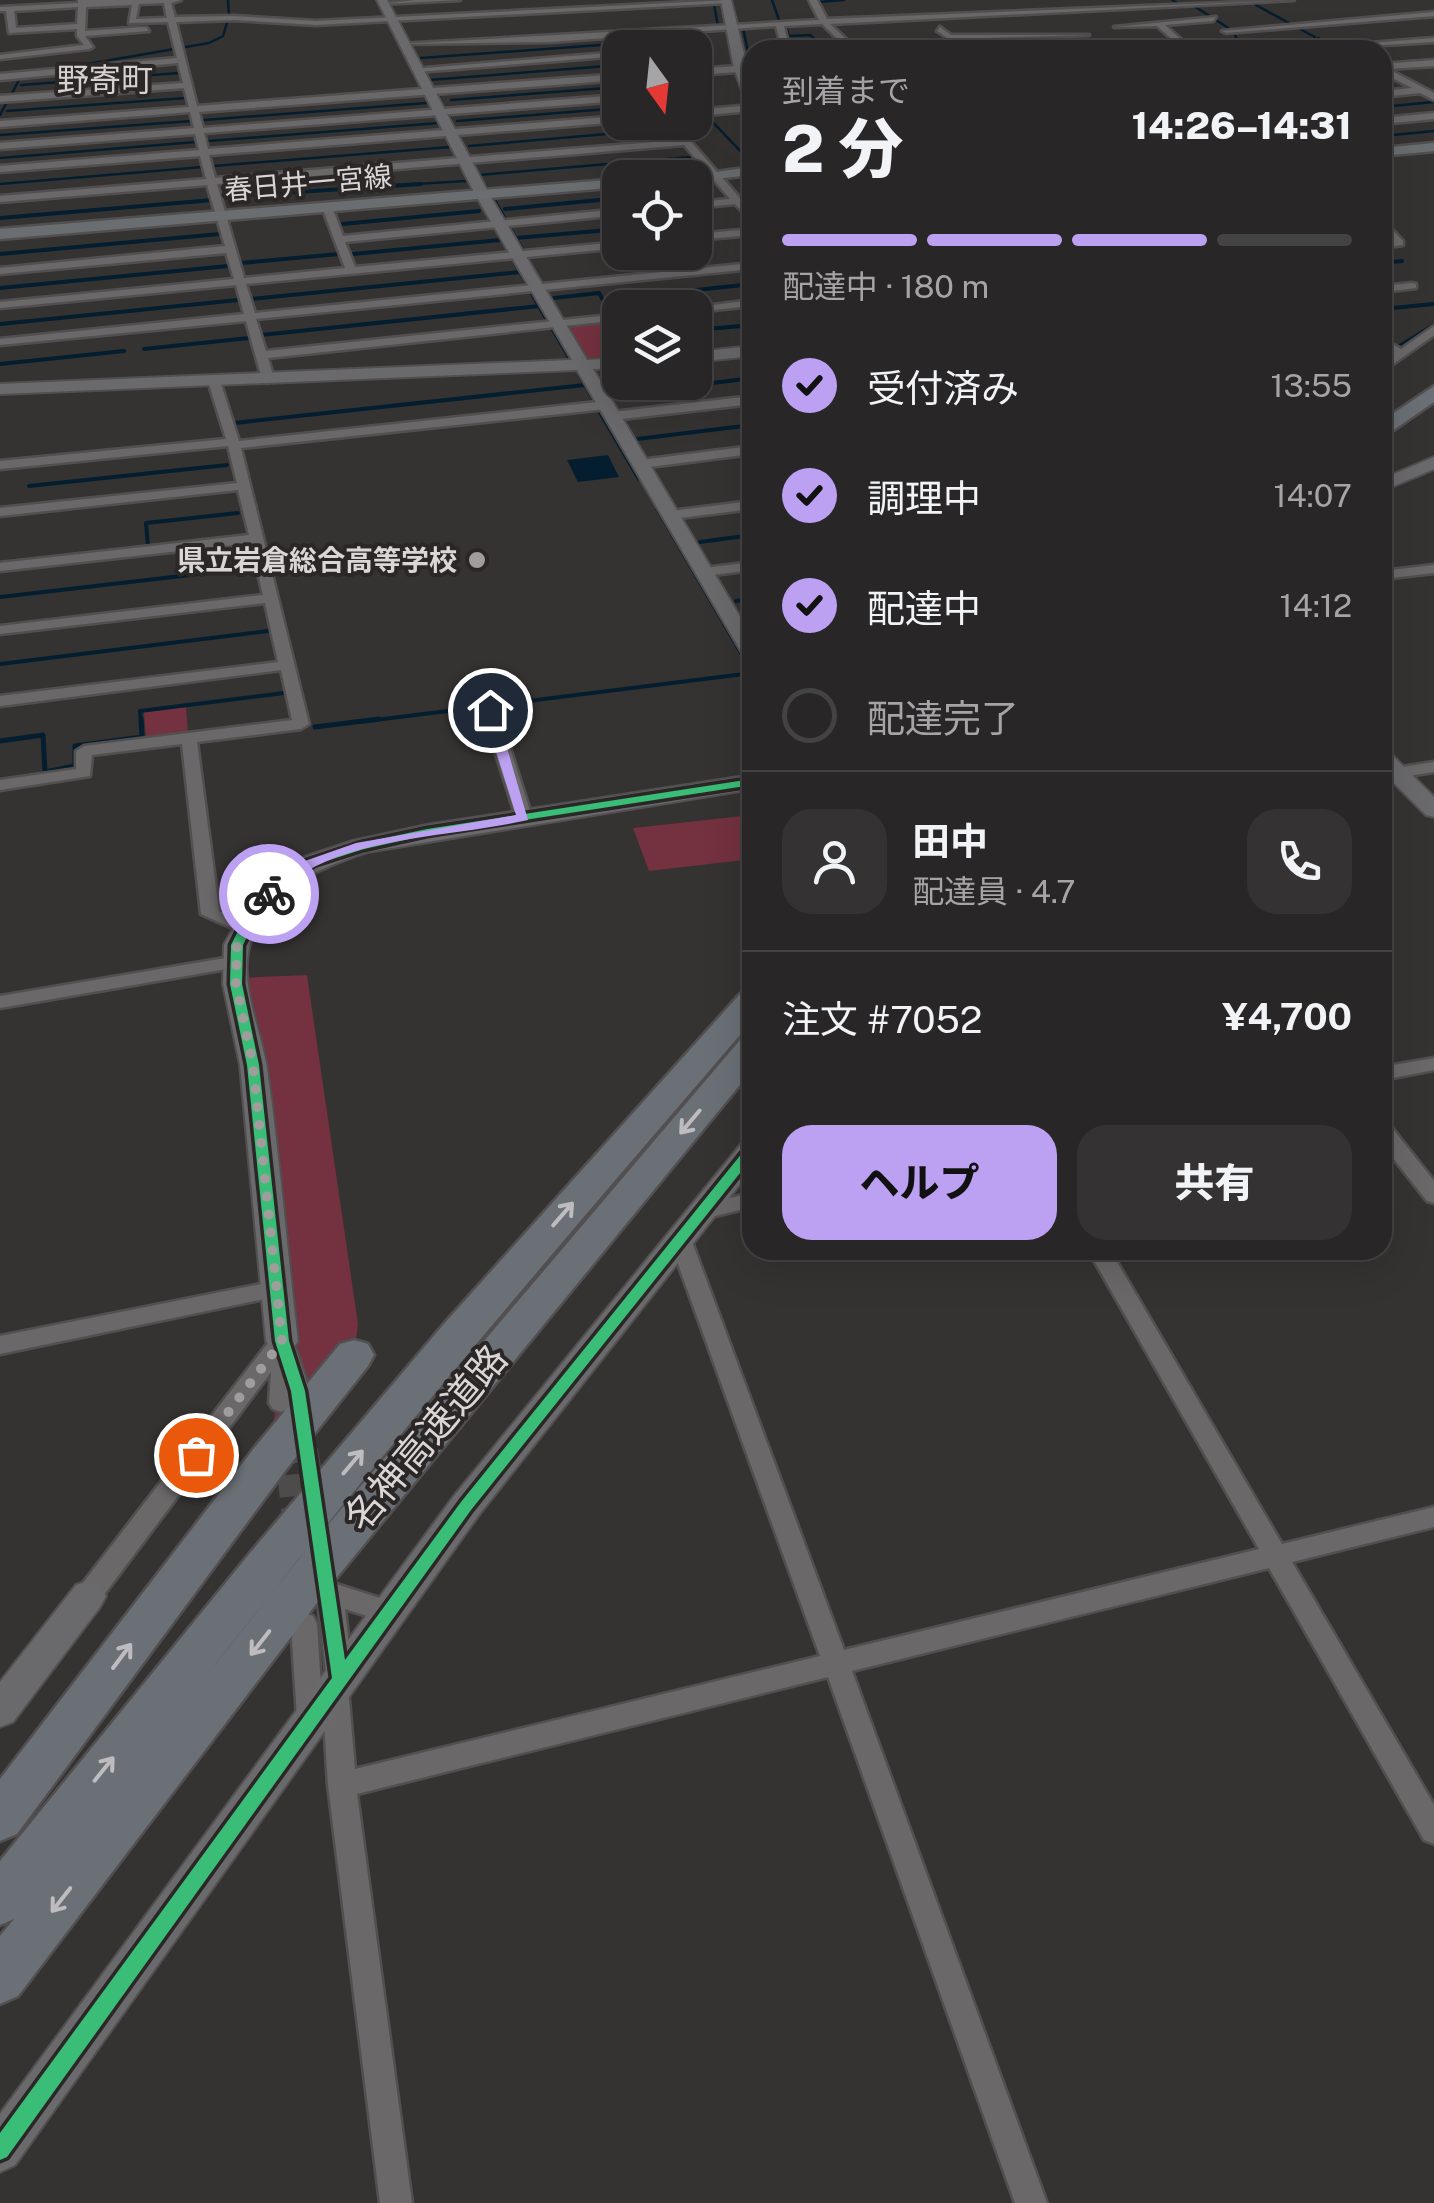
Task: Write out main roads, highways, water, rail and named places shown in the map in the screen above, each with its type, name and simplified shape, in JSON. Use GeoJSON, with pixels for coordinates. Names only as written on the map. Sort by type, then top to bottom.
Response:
{"type":"FeatureCollection","features":[{"type":"Feature","properties":{"kind":"highway"},"geometry":{"type":"LineString","coordinates":[[1392,402],[1434,370]]}},
{"type":"Feature","properties":{"kind":"highway"},"geometry":{"type":"LineString","coordinates":[[1392,424],[1434,392]]}},
{"type":"Feature","properties":{"kind":"highway"},"geometry":{"type":"LineString","coordinates":[[1392,441],[1434,419]]}},
{"type":"Feature","properties":{"kind":"highway","name":"名神高速道路"},"geometry":{"type":"LineString","coordinates":[[0,1900],[266,1566],[457,1336],[742,1013]]}},
{"type":"Feature","properties":{"kind":"highway","name":"名神高速道路"},"geometry":{"type":"LineString","coordinates":[[0,1978],[313,1574],[742,1060]]}},
{"type":"Feature","properties":{"kind":"highway"},"geometry":{"type":"LineString","coordinates":[[0,1818],[270,1459],[354,1355]]}},
{"type":"Feature","properties":{"kind":"main road"},"geometry":{"type":"LineString","coordinates":[[1392,151],[1434,147]]}},
{"type":"Feature","properties":{"kind":"main road"},"geometry":{"type":"LineString","coordinates":[[712,174],[742,172]]}},
{"type":"Feature","properties":{"kind":"main road","name":"春日井一宮線"},"geometry":{"type":"LineString","coordinates":[[0,234],[602,184]]}},
{"type":"Feature","properties":{"kind":"water"},"geometry":{"type":"Polygon","coordinates":[[[608,455],[619,477],[578,482],[567,460],[608,455]]]}},
{"type":"Feature","properties":{"kind":"waterway"},"geometry":{"type":"LineString","coordinates":[[228,0],[229,17]]}},
{"type":"Feature","properties":{"kind":"waterway"},"geometry":{"type":"LineString","coordinates":[[772,0],[780,23],[776,24]]}},
{"type":"Feature","properties":{"kind":"waterway"},"geometry":{"type":"LineString","coordinates":[[818,2],[844,0]]}},
{"type":"Feature","properties":{"kind":"waterway"},"geometry":{"type":"LineString","coordinates":[[1172,0],[1177,3]]}},
{"type":"Feature","properties":{"kind":"waterway"},"geometry":{"type":"LineString","coordinates":[[714,5],[718,26]]}},
{"type":"Feature","properties":{"kind":"waterway"},"geometry":{"type":"LineString","coordinates":[[1256,5],[1289,23]]}},
{"type":"Feature","properties":{"kind":"waterway"},"geometry":{"type":"LineString","coordinates":[[1194,6],[1230,29]]}},
{"type":"Feature","properties":{"kind":"waterway"},"geometry":{"type":"LineString","coordinates":[[70,67],[209,43],[223,36],[228,19]]}},
{"type":"Feature","properties":{"kind":"waterway"},"geometry":{"type":"LineString","coordinates":[[786,26],[789,36],[810,35],[816,40]]}},
{"type":"Feature","properties":{"kind":"waterway"},"geometry":{"type":"LineString","coordinates":[[743,28],[746,40]]}},
{"type":"Feature","properties":{"kind":"waterway"},"geometry":{"type":"LineString","coordinates":[[1298,28],[1315,37]]}},
{"type":"Feature","properties":{"kind":"waterway"},"geometry":{"type":"LineString","coordinates":[[1234,33],[1237,40]]}},
{"type":"Feature","properties":{"kind":"waterway"},"geometry":{"type":"LineString","coordinates":[[421,58],[602,45]]}},
{"type":"Feature","properties":{"kind":"waterway"},"geometry":{"type":"LineString","coordinates":[[434,88],[429,80],[602,66]]}},
{"type":"Feature","properties":{"kind":"waterway"},"geometry":{"type":"LineString","coordinates":[[21,85],[179,73]]}},
{"type":"Feature","properties":{"kind":"waterway"},"geometry":{"type":"LineString","coordinates":[[10,97],[19,80],[28,75]]}},
{"type":"Feature","properties":{"kind":"waterway"},"geometry":{"type":"LineString","coordinates":[[1392,78],[1412,89]]}},
{"type":"Feature","properties":{"kind":"waterway"},"geometry":{"type":"LineString","coordinates":[[451,100],[602,88]]}},
{"type":"Feature","properties":{"kind":"waterway"},"geometry":{"type":"LineString","coordinates":[[438,94],[445,109]]}},
{"type":"Feature","properties":{"kind":"waterway"},"geometry":{"type":"LineString","coordinates":[[7,111],[186,98]]}},
{"type":"Feature","properties":{"kind":"waterway"},"geometry":{"type":"LineString","coordinates":[[0,115],[8,100]]}},
{"type":"Feature","properties":{"kind":"waterway"},"geometry":{"type":"LineString","coordinates":[[1392,106],[1434,102]]}},
{"type":"Feature","properties":{"kind":"waterway"},"geometry":{"type":"LineString","coordinates":[[204,120],[427,103]]}},
{"type":"Feature","properties":{"kind":"waterway"},"geometry":{"type":"LineString","coordinates":[[457,121],[602,109]]}},
{"type":"Feature","properties":{"kind":"waterway"},"geometry":{"type":"LineString","coordinates":[[448,113],[456,130]]}},
{"type":"Feature","properties":{"kind":"waterway"},"geometry":{"type":"LineString","coordinates":[[0,135],[192,121]]}},
{"type":"Feature","properties":{"kind":"waterway"},"geometry":{"type":"LineString","coordinates":[[712,121],[742,153]]}},
{"type":"Feature","properties":{"kind":"waterway"},"geometry":{"type":"LineString","coordinates":[[208,141],[439,123]]}},
{"type":"Feature","properties":{"kind":"waterway"},"geometry":{"type":"LineString","coordinates":[[1392,135],[1434,131]]}},
{"type":"Feature","properties":{"kind":"waterway"},"geometry":{"type":"LineString","coordinates":[[469,146],[602,134]]}},
{"type":"Feature","properties":{"kind":"waterway"},"geometry":{"type":"LineString","coordinates":[[459,135],[470,157]]}},
{"type":"Feature","properties":{"kind":"waterway"},"geometry":{"type":"LineString","coordinates":[[0,158],[196,142]]}},
{"type":"Feature","properties":{"kind":"waterway"},"geometry":{"type":"LineString","coordinates":[[214,166],[450,147]]}},
{"type":"Feature","properties":{"kind":"waterway"},"geometry":{"type":"LineString","coordinates":[[479,175],[691,157]]}},
{"type":"Feature","properties":{"kind":"waterway"},"geometry":{"type":"LineString","coordinates":[[473,162],[479,175]]}},
{"type":"Feature","properties":{"kind":"waterway"},"geometry":{"type":"LineString","coordinates":[[0,184],[203,167]]}},
{"type":"Feature","properties":{"kind":"waterway"},"geometry":{"type":"LineString","coordinates":[[479,175],[486,188]]}},
{"type":"Feature","properties":{"kind":"waterway"},"geometry":{"type":"LineString","coordinates":[[383,186],[466,181]]}},
{"type":"Feature","properties":{"kind":"waterway"},"geometry":{"type":"LineString","coordinates":[[221,197],[421,184]]}},
{"type":"Feature","properties":{"kind":"waterway"},"geometry":{"type":"LineString","coordinates":[[0,218],[213,200]]}},
{"type":"Feature","properties":{"kind":"waterway"},"geometry":{"type":"LineString","coordinates":[[494,200],[506,221]]}},
{"type":"Feature","properties":{"kind":"waterway"},"geometry":{"type":"LineString","coordinates":[[505,209],[602,200]]}},
{"type":"Feature","properties":{"kind":"waterway"},"geometry":{"type":"LineString","coordinates":[[342,224],[479,211]]}},
{"type":"Feature","properties":{"kind":"waterway"},"geometry":{"type":"LineString","coordinates":[[509,227],[524,252]]}},
{"type":"Feature","properties":{"kind":"waterway"},"geometry":{"type":"LineString","coordinates":[[516,238],[602,231]]}},
{"type":"Feature","properties":{"kind":"waterway"},"geometry":{"type":"LineString","coordinates":[[0,254],[220,234]]}},
{"type":"Feature","properties":{"kind":"waterway"},"geometry":{"type":"LineString","coordinates":[[353,254],[500,240]]}},
{"type":"Feature","properties":{"kind":"waterway"},"geometry":{"type":"LineString","coordinates":[[241,263],[339,254]]}},
{"type":"Feature","properties":{"kind":"waterway"},"geometry":{"type":"LineString","coordinates":[[513,259],[528,286]]}},
{"type":"Feature","properties":{"kind":"waterway"},"geometry":{"type":"LineString","coordinates":[[1392,262],[1402,261]]}},
{"type":"Feature","properties":{"kind":"waterway"},"geometry":{"type":"LineString","coordinates":[[0,288],[228,266]]}},
{"type":"Feature","properties":{"kind":"waterway"},"geometry":{"type":"LineString","coordinates":[[251,299],[520,272]]}},
{"type":"Feature","properties":{"kind":"waterway"},"geometry":{"type":"LineString","coordinates":[[696,290],[742,285]]}},
{"type":"Feature","properties":{"kind":"waterway"},"geometry":{"type":"LineString","coordinates":[[531,292],[539,306]]}},
{"type":"Feature","properties":{"kind":"waterway"},"geometry":{"type":"LineString","coordinates":[[554,298],[599,293],[602,298]]}},
{"type":"Feature","properties":{"kind":"waterway"},"geometry":{"type":"LineString","coordinates":[[0,324],[238,300]]}},
{"type":"Feature","properties":{"kind":"waterway"},"geometry":{"type":"LineString","coordinates":[[1392,308],[1434,304]]}},
{"type":"Feature","properties":{"kind":"waterway"},"geometry":{"type":"LineString","coordinates":[[261,335],[539,306]]}},
{"type":"Feature","properties":{"kind":"waterway"},"geometry":{"type":"LineString","coordinates":[[539,306],[547,320]]}},
{"type":"Feature","properties":{"kind":"waterway"},"geometry":{"type":"LineString","coordinates":[[1398,347],[1434,325]]}},
{"type":"Feature","properties":{"kind":"waterway"},"geometry":{"type":"LineString","coordinates":[[712,329],[742,326]]}},
{"type":"Feature","properties":{"kind":"waterway"},"geometry":{"type":"LineString","coordinates":[[552,328],[570,359]]}},
{"type":"Feature","properties":{"kind":"waterway"},"geometry":{"type":"LineString","coordinates":[[144,349],[249,338]]}},
{"type":"Feature","properties":{"kind":"waterway"},"geometry":{"type":"LineString","coordinates":[[0,364],[124,351]]}},
{"type":"Feature","properties":{"kind":"waterway"},"geometry":{"type":"LineString","coordinates":[[579,374],[594,400]]}},
{"type":"Feature","properties":{"kind":"waterway"},"geometry":{"type":"LineString","coordinates":[[712,383],[742,379]]}},
{"type":"Feature","properties":{"kind":"waterway"},"geometry":{"type":"LineString","coordinates":[[234,423],[585,385]]}},
{"type":"Feature","properties":{"kind":"waterway"},"geometry":{"type":"LineString","coordinates":[[598,409],[639,479]]}},
{"type":"Feature","properties":{"kind":"waterway"},"geometry":{"type":"LineString","coordinates":[[637,439],[742,426]]}},
{"type":"Feature","properties":{"kind":"waterway"},"geometry":{"type":"LineString","coordinates":[[29,486],[227,465]]}},
{"type":"Feature","properties":{"kind":"waterway"},"geometry":{"type":"LineString","coordinates":[[657,508],[742,655]]}},
{"type":"Feature","properties":{"kind":"waterway"},"geometry":{"type":"LineString","coordinates":[[148,546],[146,523],[238,513]]}},
{"type":"Feature","properties":{"kind":"waterway"},"geometry":{"type":"LineString","coordinates":[[700,542],[742,536]]}},
{"type":"Feature","properties":{"kind":"waterway"},"geometry":{"type":"LineString","coordinates":[[0,597],[251,568]]}},
{"type":"Feature","properties":{"kind":"waterway"},"geometry":{"type":"LineString","coordinates":[[736,601],[742,600]]}},
{"type":"Feature","properties":{"kind":"waterway"},"geometry":{"type":"LineString","coordinates":[[0,664],[268,631]]}},
{"type":"Feature","properties":{"kind":"waterway"},"geometry":{"type":"LineString","coordinates":[[359,722],[742,674]]}},
{"type":"Feature","properties":{"kind":"waterway"},"geometry":{"type":"LineString","coordinates":[[141,722],[140,711],[284,693]]}},
{"type":"Feature","properties":{"kind":"waterway"},"geometry":{"type":"LineString","coordinates":[[0,741],[43,735],[45,772],[75,766],[75,746],[142,737],[141,719]]}},
{"type":"Feature","properties":{"kind":"waterway"},"geometry":{"type":"LineString","coordinates":[[315,727],[379,719]]}},
{"type":"Feature","properties":{"kind":"tunnel"},"geometry":{"type":"LineString","coordinates":[[302,1417],[316,1507]]}},
{"type":"Feature","properties":{"kind":"tunnel"},"geometry":{"type":"LineString","coordinates":[[285,1442],[294,1528]]}},
{"type":"Feature","properties":{"kind":"place","name":"県立岩倉総合高等学校"},"geometry":{"type":"Point","coordinates":[477,560]}},
{"type":"Feature","properties":{"kind":"district","name":"野寄町"},"geometry":{"type":"Point","coordinates":[105,80]}}]}
